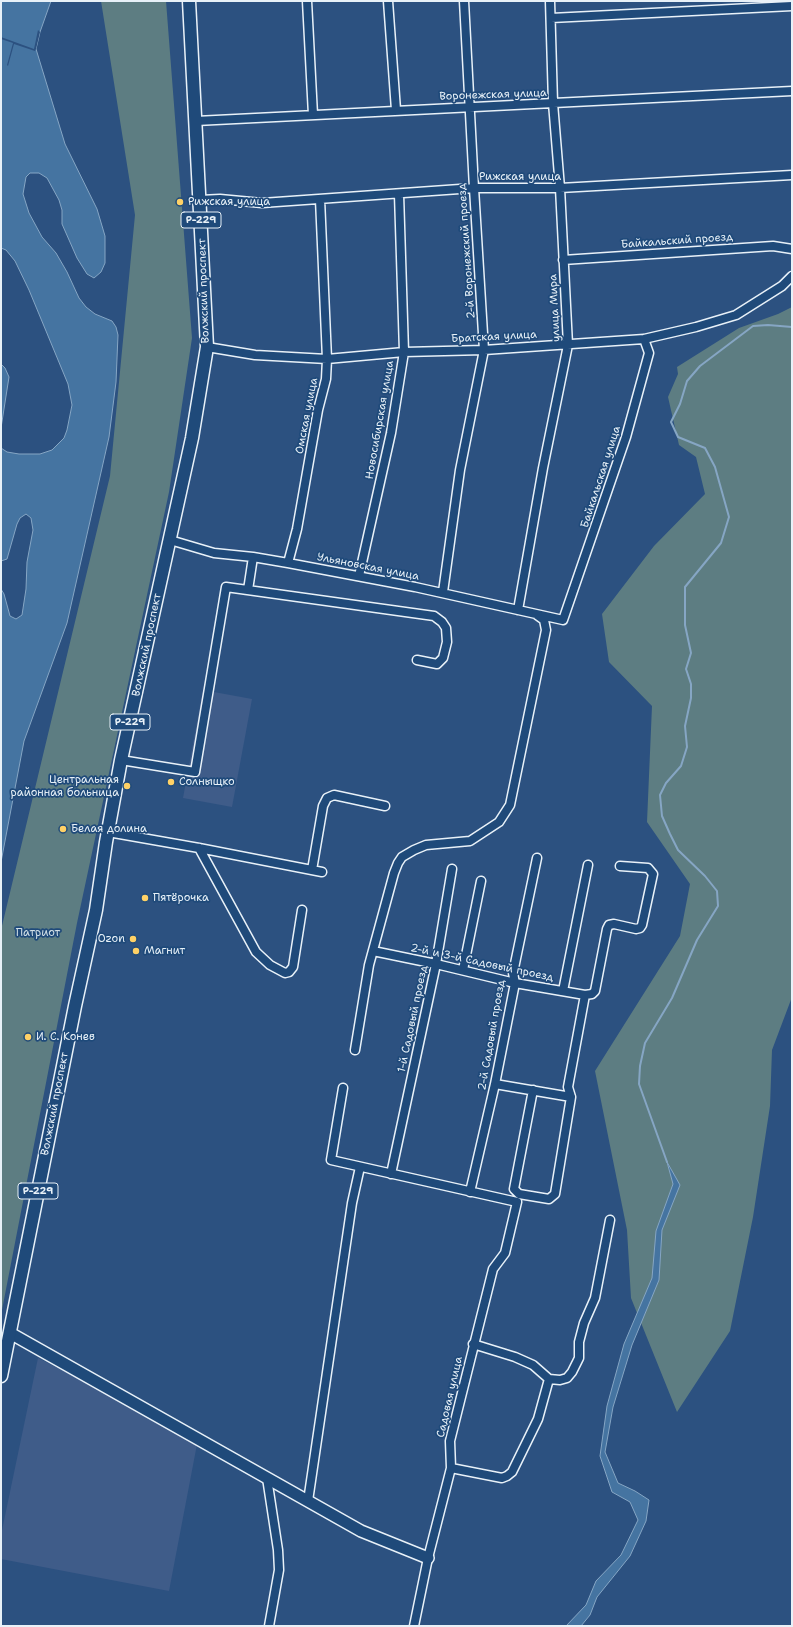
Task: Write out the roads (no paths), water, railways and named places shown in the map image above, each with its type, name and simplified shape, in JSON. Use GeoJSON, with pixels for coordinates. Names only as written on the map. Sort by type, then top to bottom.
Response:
{"type":"FeatureCollection","features":[{"type":"Feature","properties":{"kind":"main road","name":"Волжский проспект"},"geometry":{"type":"LineString","coordinates":[[1,1376],[75,1006],[96,910],[121,760],[192,438],[207,347],[189,1]]}},
{"type":"Feature","properties":{"kind":"street"},"geometry":{"type":"LineString","coordinates":[[306,1],[313,115]]}},
{"type":"Feature","properties":{"kind":"street"},"geometry":{"type":"LineString","coordinates":[[388,1],[396,110]]}},
{"type":"Feature","properties":{"kind":"street","name":"2-й Воронежский проезд"},"geometry":{"type":"LineString","coordinates":[[443,592],[460,470],[484,350],[464,1]]}},
{"type":"Feature","properties":{"kind":"street","name":"улица Мира"},"geometry":{"type":"LineString","coordinates":[[518,610],[543,468],[568,344],[560,188],[553,103],[550,1]]}},
{"type":"Feature","properties":{"kind":"street"},"geometry":{"type":"LineString","coordinates":[[551,18],[746,4],[792,6]]}},
{"type":"Feature","properties":{"kind":"street","name":"Воронежская улица"},"geometry":{"type":"LineString","coordinates":[[196,120],[792,91]]}},
{"type":"Feature","properties":{"kind":"street","name":"Рижская улица"},"geometry":{"type":"LineString","coordinates":[[200,200],[262,203],[474,188],[560,188],[792,175]]}},
{"type":"Feature","properties":{"kind":"street","name":"Новосибирская улица"},"geometry":{"type":"LineString","coordinates":[[359,576],[391,433],[404,352],[399,194]]}},
{"type":"Feature","properties":{"kind":"street","name":"Омская улица"},"geometry":{"type":"LineString","coordinates":[[288,563],[297,529],[318,410],[326,379],[327,359],[320,199]]}},
{"type":"Feature","properties":{"kind":"street","name":"Байкальский проезд"},"geometry":{"type":"LineString","coordinates":[[563,260],[773,246],[792,249]]}},
{"type":"Feature","properties":{"kind":"street","name":"Братская улица"},"geometry":{"type":"LineString","coordinates":[[207,347],[255,355],[327,359],[404,352],[484,350],[644,339],[696,327],[736,315],[782,286],[792,276]]}},
{"type":"Feature","properties":{"kind":"street","name":"Байкальская улица"},"geometry":{"type":"LineString","coordinates":[[563,620],[626,437],[649,354],[644,339]]}},
{"type":"Feature","properties":{"kind":"street","name":"Ульяновская улица"},"geometry":{"type":"LineString","coordinates":[[170,540],[214,553],[288,563],[443,592],[563,620]]}},
{"type":"Feature","properties":{"kind":"street"},"geometry":{"type":"LineString","coordinates":[[248,590],[252,557]]}},
{"type":"Feature","properties":{"kind":"street"},"geometry":{"type":"LineString","coordinates":[[121,760],[195,772],[226,587],[434,616],[442,622],[446,628],[447,642],[443,658],[436,664],[416,660]]}},
{"type":"Feature","properties":{"kind":"street"},"geometry":{"type":"LineString","coordinates":[[355,1050],[372,951],[394,873],[402,857],[426,845],[470,841],[499,822],[510,805],[546,630],[544,620],[536,614]]}},
{"type":"Feature","properties":{"kind":"street"},"geometry":{"type":"LineString","coordinates":[[312,870],[323,806],[327,798],[334,795],[385,806]]}},
{"type":"Feature","properties":{"kind":"street"},"geometry":{"type":"LineString","coordinates":[[108,832],[322,872]]}},
{"type":"Feature","properties":{"kind":"street"},"geometry":{"type":"LineString","coordinates":[[199,848],[256,952],[270,965],[285,973],[290,972],[293,967],[302,910]]}},
{"type":"Feature","properties":{"kind":"street","name":"2-й Садовый проезд"},"geometry":{"type":"LineString","coordinates":[[470,1192],[515,983],[514,974],[537,858]]}},
{"type":"Feature","properties":{"kind":"street","name":"2-й и 3-й Садовый проезд"},"geometry":{"type":"LineString","coordinates":[[563,991],[588,865]]}},
{"type":"Feature","properties":{"kind":"street"},"geometry":{"type":"LineString","coordinates":[[533,1090],[514,1189],[519,1194],[549,1199],[555,1194],[571,1097],[568,1087],[585,995],[592,994],[595,991],[609,925],[614,924],[636,929],[640,928],[642,925],[653,874],[648,868],[620,866]]}},
{"type":"Feature","properties":{"kind":"street","name":"1-й Садовый проезд"},"geometry":{"type":"LineString","coordinates":[[392,1174],[436,964],[452,869]]}},
{"type":"Feature","properties":{"kind":"street"},"geometry":{"type":"LineString","coordinates":[[463,970],[481,881]]}},
{"type":"Feature","properties":{"kind":"street","name":"2-й и 3-й Садовый проезд"},"geometry":{"type":"LineString","coordinates":[[372,951],[463,970],[515,983],[585,995]]}},
{"type":"Feature","properties":{"kind":"street"},"geometry":{"type":"LineString","coordinates":[[494,1084],[571,1097]]}},
{"type":"Feature","properties":{"kind":"street"},"geometry":{"type":"LineString","coordinates":[[344,1088],[331,1160],[470,1192]]}},
{"type":"Feature","properties":{"kind":"street"},"geometry":{"type":"LineString","coordinates":[[308,1501],[352,1203],[360,1167]]}},
{"type":"Feature","properties":{"kind":"street","name":"Садовая улица"},"geometry":{"type":"LineString","coordinates":[[414,1626],[428,1558],[451,1468],[450,1440],[493,1269],[505,1253],[517,1202],[470,1192]]}},
{"type":"Feature","properties":{"kind":"street"},"geometry":{"type":"LineString","coordinates":[[474,1344],[515,1357],[533,1365],[549,1379],[560,1380],[567,1378],[572,1372],[579,1358],[579,1342],[584,1323],[595,1298],[610,1220]]}},
{"type":"Feature","properties":{"kind":"street"},"geometry":{"type":"LineString","coordinates":[[10,1333],[361,1531],[428,1558]]}},
{"type":"Feature","properties":{"kind":"street"},"geometry":{"type":"LineString","coordinates":[[451,1468],[502,1478],[512,1472],[538,1419],[549,1379]]}},
{"type":"Feature","properties":{"kind":"street"},"geometry":{"type":"LineString","coordinates":[[267,1478],[278,1550],[279,1570],[269,1626]]}},
{"type":"Feature","properties":{"kind":"waterway"},"geometry":{"type":"LineString","coordinates":[[667,1162],[639,1084],[640,1066],[645,1043],[672,998],[697,940],[718,906],[717,891],[705,876],[678,850],[662,816],[660,795],[666,783],[681,766],[687,747],[685,726],[691,698],[691,684],[686,669],[691,653],[685,625],[685,587],[721,543],[729,517],[715,467],[705,448],[678,437],[671,422],[680,404],[687,381],[700,366],[753,326],[768,325],[792,327]]}},
{"type":"Feature","properties":{"kind":"place","name":"Рижская улица"},"geometry":{"type":"Point","coordinates":[180,202]}},
{"type":"Feature","properties":{"kind":"place","name":"Солныщко"},"geometry":{"type":"Point","coordinates":[171,782]}},
{"type":"Feature","properties":{"kind":"place","name":"Центральная районная больница"},"geometry":{"type":"Point","coordinates":[127,786]}},
{"type":"Feature","properties":{"kind":"place","name":"Белая долина"},"geometry":{"type":"Point","coordinates":[63,829]}},
{"type":"Feature","properties":{"kind":"place","name":"Пятёрочка"},"geometry":{"type":"Point","coordinates":[145,898]}},
{"type":"Feature","properties":{"kind":"place","name":"Ozon"},"geometry":{"type":"Point","coordinates":[133,939]}},
{"type":"Feature","properties":{"kind":"place","name":"Магнит"},"geometry":{"type":"Point","coordinates":[136,951]}},
{"type":"Feature","properties":{"kind":"place","name":"И. С. Конев"},"geometry":{"type":"Point","coordinates":[28,1037]}},
{"type":"Feature","properties":{"kind":"park label","name":"Патриот"},"geometry":{"type":"Point","coordinates":[38,933]}}]}
